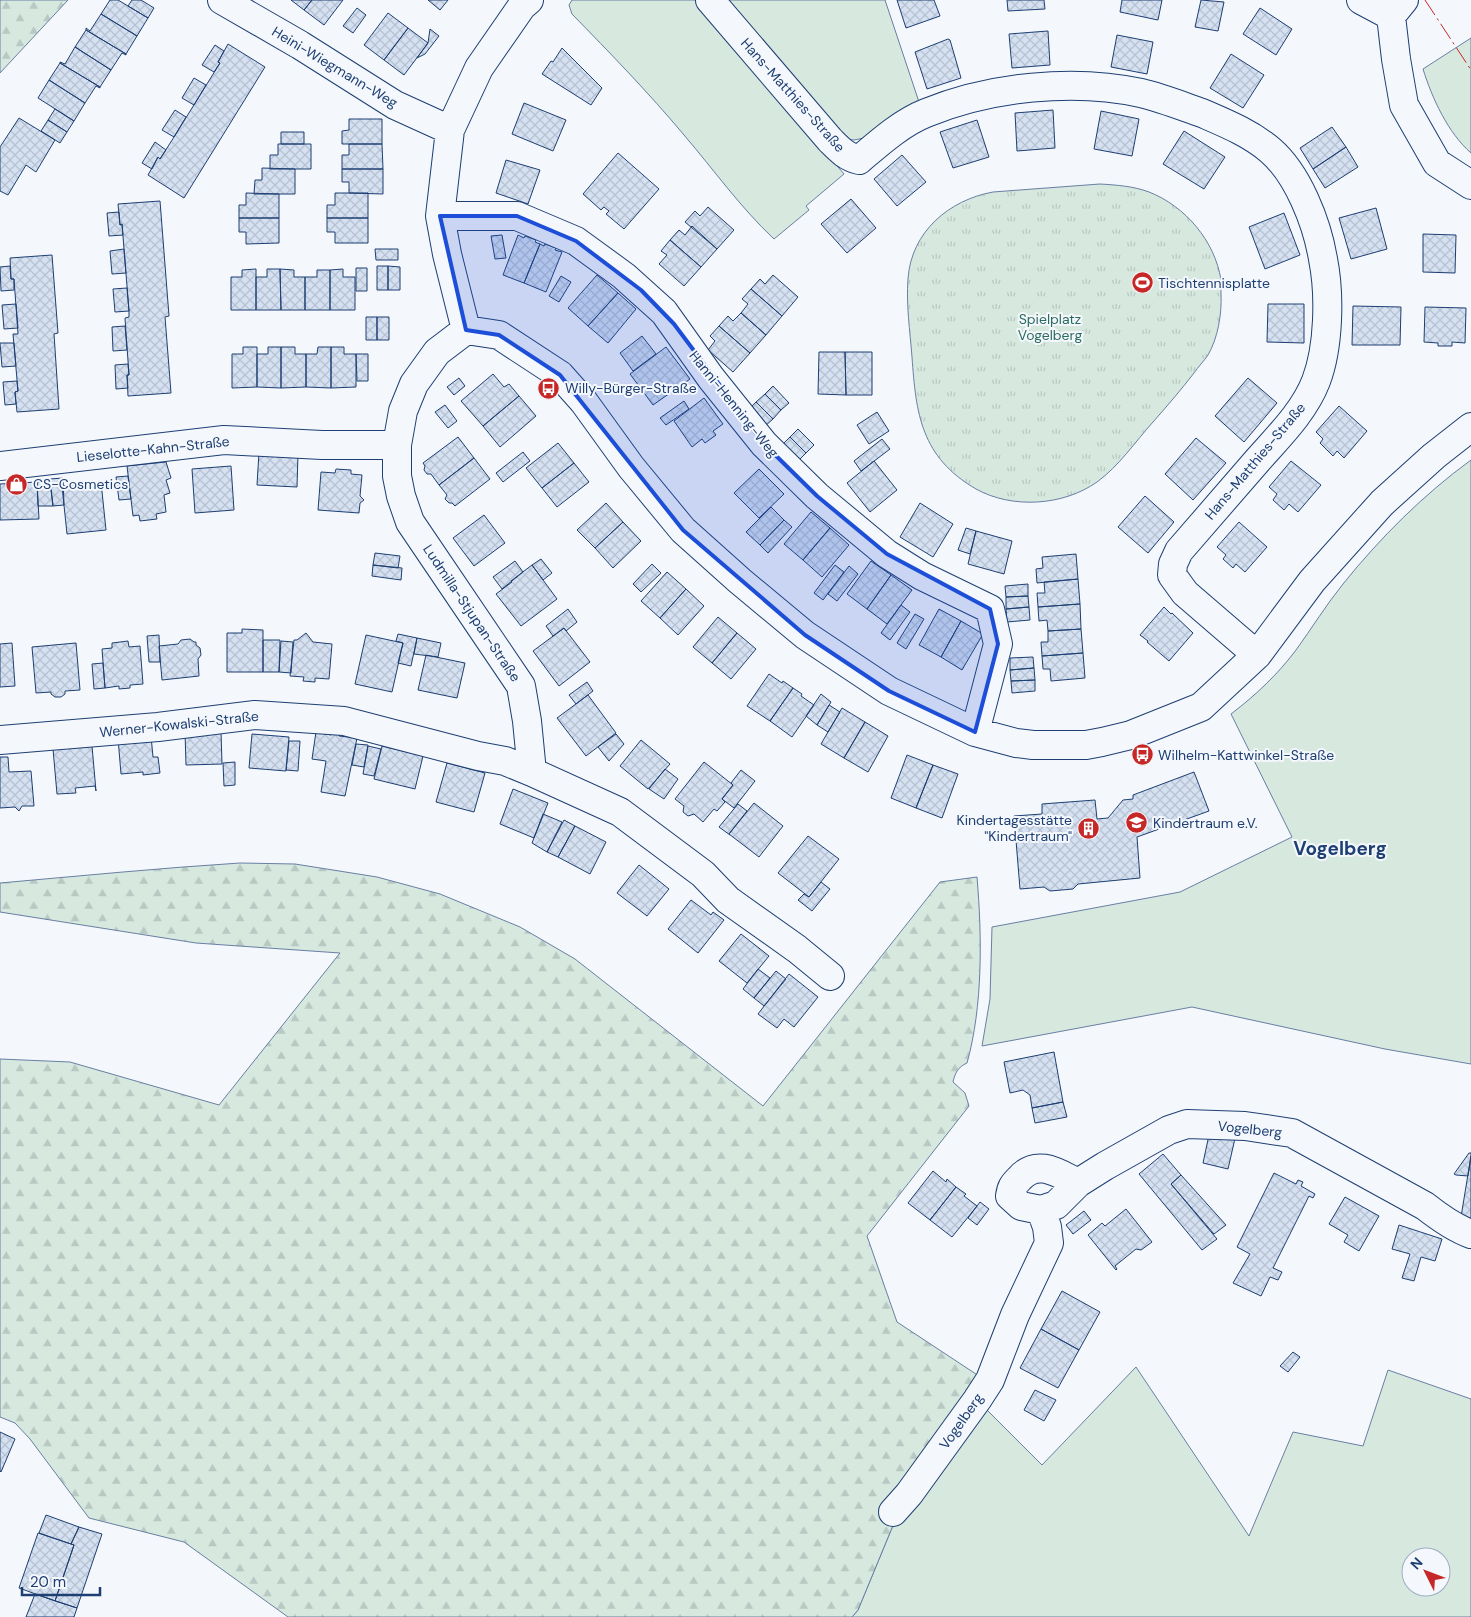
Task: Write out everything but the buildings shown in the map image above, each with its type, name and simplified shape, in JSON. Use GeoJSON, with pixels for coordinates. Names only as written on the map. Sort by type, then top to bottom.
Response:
{"type":"FeatureCollection","features":[{"type":"Feature","properties":{"kind":"street","name":"Heini-Wiegmann-Weg"},"geometry":{"type":"LineString","coordinates":[[222,0],[300,44],[395,105],[450,130]]}},
{"type":"Feature","properties":{"kind":"street"},"geometry":{"type":"LineString","coordinates":[[529,0],[522,6],[479,68],[450,130],[440,216],[447,254],[466,330],[499,335],[540,360],[560,375],[584,402],[631,467],[683,530],[805,635],[889,691],[974,732],[1016,743],[1033,745],[1086,745],[1131,735],[1201,706],[1257,655],[1312,581],[1382,503],[1434,456],[1471,427]]}},
{"type":"Feature","properties":{"kind":"street","name":"Hans-Matthies-Straße"},"geometry":{"type":"LineString","coordinates":[[710,0],[830,140],[851,158],[859,160],[895,130],[924,114],[966,99],[1051,86],[1094,86],[1141,93],[1183,106],[1230,124],[1270,150],[1290,172],[1309,210],[1321,244],[1327,280],[1326,329],[1316,381],[1301,410],[1179,551],[1173,564],[1172,575],[1185,593],[1257,655]]}},
{"type":"Feature","properties":{"kind":"street"},"geometry":{"type":"LineString","coordinates":[[1361,0],[1398,8],[1396,59],[1404,106],[1438,163],[1471,185]]}},
{"type":"Feature","properties":{"kind":"street","name":"Hanni-Henning-Weg"},"geometry":{"type":"LineString","coordinates":[[440,216],[517,216],[576,241],[624,276],[664,312],[712,378],[764,444],[817,496],[887,554],[922,576],[990,609],[998,644],[974,732]]}},
{"type":"Feature","properties":{"kind":"street","name":"Ludmilla-Stjupan-Straße"},"geometry":{"type":"LineString","coordinates":[[466,330],[437,352],[414,384],[403,411],[397,445],[397,476],[400,496],[410,522],[520,686],[527,722],[532,772]]}},
{"type":"Feature","properties":{"kind":"street","name":"Lieselotte-Kahn-Straße"},"geometry":{"type":"LineString","coordinates":[[0,466],[224,440],[322,445],[397,445]]}},
{"type":"Feature","properties":{"kind":"street","name":"Werner-Kowalski-Straße"},"geometry":{"type":"LineString","coordinates":[[0,740],[158,727],[255,715],[344,721],[505,761],[532,772]]}},
{"type":"Feature","properties":{"kind":"street"},"geometry":{"type":"LineString","coordinates":[[532,772],[620,812],[702,874],[728,900],[798,949],[830,976]]}},
{"type":"Feature","properties":{"kind":"street","name":"Vogelberg"},"geometry":{"type":"LineString","coordinates":[[893,1512],[915,1486],[990,1380],[1015,1315],[1049,1243],[1047,1227],[1041,1210],[1056,1205],[1078,1183],[1169,1130],[1187,1124],[1245,1126],[1292,1133],[1425,1206],[1471,1234]]}},
{"type":"Feature","properties":{"kind":"street"},"geometry":{"type":"LineString","coordinates":[[1041,1210],[1021,1206],[1010,1196],[1011,1187],[1022,1174],[1038,1167],[1078,1183]]}},
{"type":"Feature","properties":{"kind":"highlighted area"},"geometry":{"type":"Polygon","coordinates":[[[440,216],[517,216],[576,241],[641,290],[674,324],[764,444],[817,496],[887,554],[990,609],[998,644],[975,732],[889,691],[805,635],[683,530],[560,375],[499,335],[466,330],[440,216]]]}},
{"type":"Feature","properties":{"kind":"green space"},"geometry":{"type":"Polygon","coordinates":[[[0,0],[68,0],[0,73],[0,0]]]}},
{"type":"Feature","properties":{"kind":"green space"},"geometry":{"type":"Polygon","coordinates":[[[572,0],[695,0],[844,174],[806,206],[809,210],[774,239],[738,201],[657,103],[572,14],[569,5],[572,0]]]}},
{"type":"Feature","properties":{"kind":"green space"},"geometry":{"type":"Polygon","coordinates":[[[723,0],[885,0],[920,105],[864,138],[846,139],[723,0]]]}},
{"type":"Feature","properties":{"kind":"green space"},"geometry":{"type":"Polygon","coordinates":[[[1471,38],[1471,153],[1455,136],[1448,125],[1431,92],[1423,69],[1471,38]]]}},
{"type":"Feature","properties":{"kind":"green space","name":"Spielplatz Vogelberg"},"geometry":{"type":"Polygon","coordinates":[[[1100,184],[1137,188],[1149,192],[1175,206],[1196,227],[1212,252],[1221,280],[1220,317],[1217,333],[1208,355],[1179,392],[1105,476],[1084,490],[1053,500],[1021,502],[1005,500],[976,489],[958,476],[943,463],[925,432],[916,397],[908,318],[908,279],[911,262],[916,247],[935,221],[962,202],[993,192],[1100,184]]]}},
{"type":"Feature","properties":{"kind":"green space"},"geometry":{"type":"Polygon","coordinates":[[[1471,460],[1471,1064],[1385,1049],[1192,1007],[982,1046],[990,999],[992,927],[1180,892],[1292,837],[1231,714],[1258,692],[1282,667],[1343,584],[1387,534],[1419,502],[1471,460]]]}},
{"type":"Feature","properties":{"kind":"green space"},"geometry":{"type":"Polygon","coordinates":[[[240,863],[295,864],[377,877],[440,894],[520,927],[575,959],[763,1106],[940,882],[977,877],[980,923],[979,995],[967,1063],[957,1071],[953,1082],[965,1093],[969,1106],[867,1236],[897,1322],[982,1378],[894,1523],[858,1610],[852,1617],[288,1617],[184,1542],[89,1518],[30,1439],[15,1423],[0,1417],[0,1059],[70,1062],[219,1105],[340,953],[196,943],[0,912],[0,883],[240,863]]]}},
{"type":"Feature","properties":{"kind":"green space"},"geometry":{"type":"Polygon","coordinates":[[[1136,1367],[1249,1536],[1293,1432],[1363,1446],[1388,1370],[1471,1399],[1471,1617],[852,1617],[858,1610],[894,1523],[982,1405],[1042,1465],[1136,1367]]]}},
{"type":"Feature","properties":{"kind":"power"},"geometry":{"type":"LineString","coordinates":[[1425,0],[1471,70]]}},
{"type":"Feature","properties":{"kind":"place","name":"Tischtennisplatte"},"geometry":{"type":"Point","coordinates":[1142,283]}},
{"type":"Feature","properties":{"kind":"place","name":"Willy-Bürger-Straße"},"geometry":{"type":"Point","coordinates":[549,388]}},
{"type":"Feature","properties":{"kind":"place","name":"CS-Cosmetics"},"geometry":{"type":"Point","coordinates":[17,484]}},
{"type":"Feature","properties":{"kind":"place","name":"Wilhelm-Kattwinkel-Straße"},"geometry":{"type":"Point","coordinates":[1142,755]}},
{"type":"Feature","properties":{"kind":"place","name":"Kindertraum e.V."},"geometry":{"type":"Point","coordinates":[1137,823]}},
{"type":"Feature","properties":{"kind":"place","name":"Kindertagesstätte \"Kindertraum\""},"geometry":{"type":"Point","coordinates":[1088,828]}},
{"type":"Feature","properties":{"kind":"district","name":"Vogelberg"},"geometry":{"type":"Point","coordinates":[1340,848]}}]}
